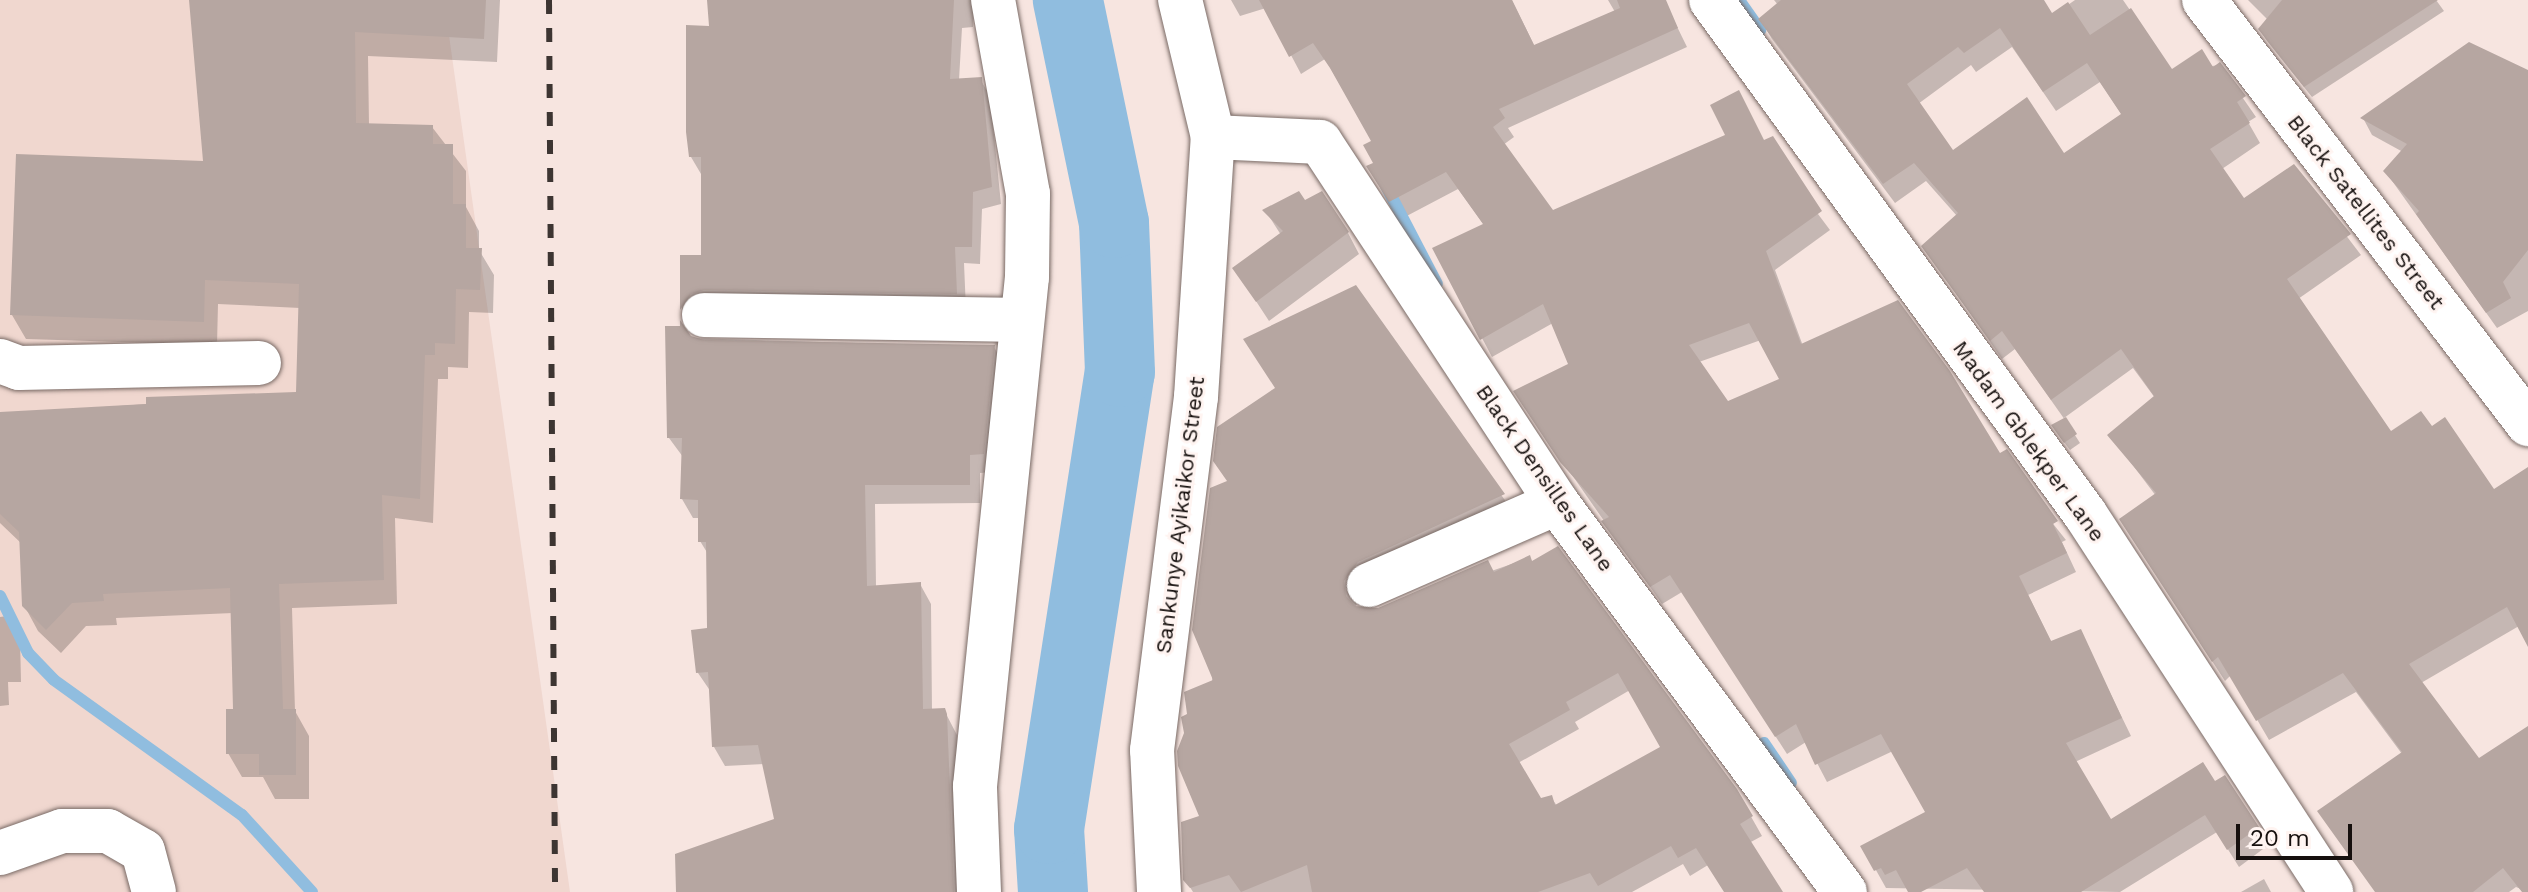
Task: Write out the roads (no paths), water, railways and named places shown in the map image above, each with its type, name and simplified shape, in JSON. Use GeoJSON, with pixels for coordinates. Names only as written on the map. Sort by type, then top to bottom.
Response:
{"type":"FeatureCollection","features":[{"type":"Feature","properties":{"kind":"street"},"geometry":{"type":"LineString","coordinates":[[979,892],[975,786],[1020,320],[1027,277],[1028,194],[993,0]]}},
{"type":"Feature","properties":{"kind":"street","name":"Sankunye Ayikaikor Street"},"geometry":{"type":"LineString","coordinates":[[1159,892],[1152,750],[1196,397],[1213,137],[1180,0]]}},
{"type":"Feature","properties":{"kind":"street","name":"Madam Gblekper Lane"},"geometry":{"type":"LineString","coordinates":[[1711,0],[2085,514],[2331,892]]}},
{"type":"Feature","properties":{"kind":"street","name":"Black Satellites Street"},"geometry":{"type":"LineString","coordinates":[[2204,0],[2528,424]]}},
{"type":"Feature","properties":{"kind":"street","name":"Black Densilles Lane"},"geometry":{"type":"LineString","coordinates":[[1213,137],[1320,142],[1557,503],[1845,892]]}},
{"type":"Feature","properties":{"kind":"street"},"geometry":{"type":"LineString","coordinates":[[704,315],[1020,320]]}},
{"type":"Feature","properties":{"kind":"street"},"geometry":{"type":"LineString","coordinates":[[0,361],[19,368],[259,363]]}},
{"type":"Feature","properties":{"kind":"street"},"geometry":{"type":"LineString","coordinates":[[1369,585],[1557,503]]}},
{"type":"Feature","properties":{"kind":"street"},"geometry":{"type":"LineString","coordinates":[[0,853],[62,831],[108,831],[143,851],[154,892]]}},
{"type":"Feature","properties":{"kind":"waterway"},"geometry":{"type":"LineString","coordinates":[[1053,892],[1049,829],[1120,372],[1114,223],[1068,0]]}},
{"type":"Feature","properties":{"kind":"waterway"},"geometry":{"type":"LineString","coordinates":[[1739,0],[1760,30]]}},
{"type":"Feature","properties":{"kind":"waterway"},"geometry":{"type":"LineString","coordinates":[[1386,186],[1437,284]]}},
{"type":"Feature","properties":{"kind":"waterway"},"geometry":{"type":"LineString","coordinates":[[0,596],[28,653],[54,680],[242,815],[312,892]]}},
{"type":"Feature","properties":{"kind":"waterway"},"geometry":{"type":"LineString","coordinates":[[1764,743],[1791,783]]}},
{"type":"Feature","properties":{"kind":"railway"},"geometry":{"type":"LineString","coordinates":[[549,0],[555,892]]}}]}
